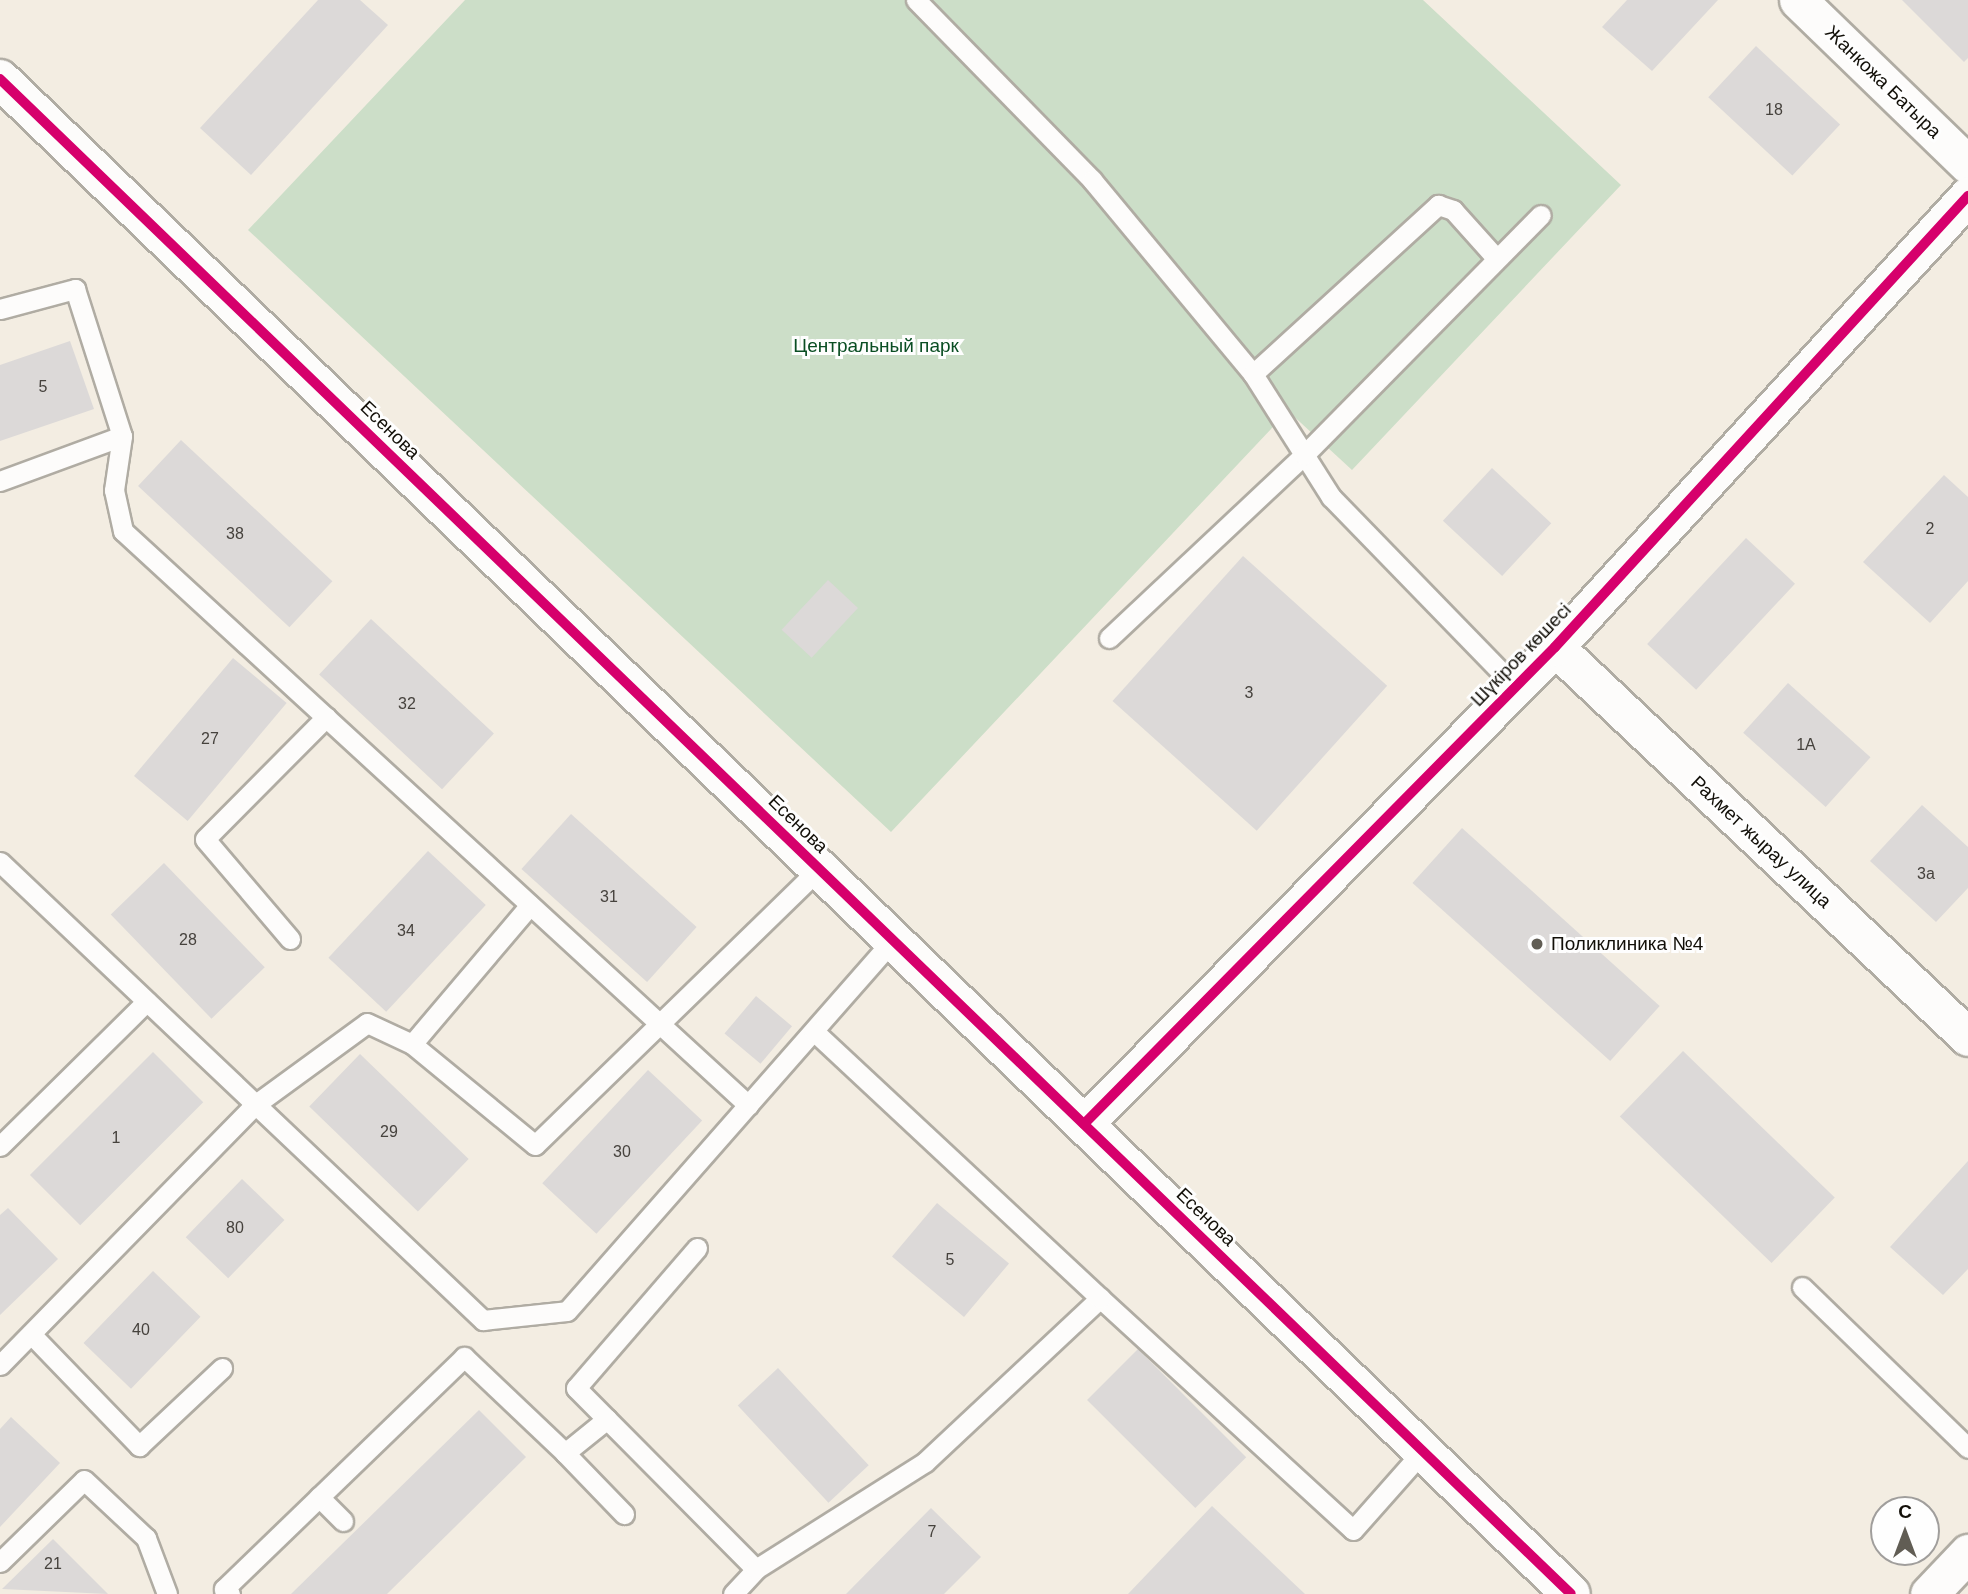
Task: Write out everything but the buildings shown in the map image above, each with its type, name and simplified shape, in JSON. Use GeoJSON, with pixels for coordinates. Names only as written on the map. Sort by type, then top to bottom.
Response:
{"type":"FeatureCollection","features":[{"type":"Feature","properties":{"kind":"street","name":"Жанкожа Батыра"},"geometry":{"type":"LineString","coordinates":[[1798,0],[1968,165]]}},
{"type":"Feature","properties":{"kind":"street","name":"Есенова"},"geometry":{"type":"LineString","coordinates":[[0,79],[1571,1594]]}},
{"type":"Feature","properties":{"kind":"street","name":"Шүкіров көшесі"},"geometry":{"type":"LineString","coordinates":[[1084,1124],[1555,647],[1968,196]]}},
{"type":"Feature","properties":{"kind":"street","name":"Рахмет жырау улица"},"geometry":{"type":"LineString","coordinates":[[1555,647],[1968,1037]]}},
{"type":"Feature","properties":{"kind":"street"},"geometry":{"type":"LineString","coordinates":[[1928,1594],[1968,1553]]}},
{"type":"Feature","properties":{"kind":"lane"},"geometry":{"type":"LineString","coordinates":[[916,0],[1092,180],[1253,374],[1331,497],[1516,687]]}},
{"type":"Feature","properties":{"kind":"lane"},"geometry":{"type":"LineString","coordinates":[[1253,374],[1438,205],[1453,210],[1496,258]]}},
{"type":"Feature","properties":{"kind":"lane"},"geometry":{"type":"LineString","coordinates":[[1109,638],[1304,455],[1541,215]]}},
{"type":"Feature","properties":{"kind":"lane"},"geometry":{"type":"LineString","coordinates":[[0,309],[75,289],[122,436],[114,490],[123,531],[748,1105]]}},
{"type":"Feature","properties":{"kind":"lane"},"geometry":{"type":"LineString","coordinates":[[0,481],[122,436]]}},
{"type":"Feature","properties":{"kind":"lane"},"geometry":{"type":"LineString","coordinates":[[290,939],[205,839],[326,717]]}},
{"type":"Feature","properties":{"kind":"lane"},"geometry":{"type":"LineString","coordinates":[[0,862],[483,1320],[567,1311],[893,940]]}},
{"type":"Feature","properties":{"kind":"lane"},"geometry":{"type":"LineString","coordinates":[[0,1365],[256,1104],[367,1023],[412,1044],[535,1145],[662,1026],[819,869]]}},
{"type":"Feature","properties":{"kind":"lane"},"geometry":{"type":"LineString","coordinates":[[412,1044],[530,905]]}},
{"type":"Feature","properties":{"kind":"lane"},"geometry":{"type":"LineString","coordinates":[[0,1146],[147,1001]]}},
{"type":"Feature","properties":{"kind":"lane"},"geometry":{"type":"LineString","coordinates":[[814,1031],[1353,1530],[1423,1451]]}},
{"type":"Feature","properties":{"kind":"lane"},"geometry":{"type":"LineString","coordinates":[[696,1248],[576,1388],[756,1569]]}},
{"type":"Feature","properties":{"kind":"lane"},"geometry":{"type":"LineString","coordinates":[[1802,1287],[1968,1448]]}},
{"type":"Feature","properties":{"kind":"lane"},"geometry":{"type":"LineString","coordinates":[[733,1594],[756,1569],[925,1462],[1100,1298]]}},
{"type":"Feature","properties":{"kind":"lane"},"geometry":{"type":"LineString","coordinates":[[31,1334],[139,1446],[222,1368]]}},
{"type":"Feature","properties":{"kind":"lane"},"geometry":{"type":"LineString","coordinates":[[230,1594],[225,1589],[464,1357],[565,1453],[624,1514]]}},
{"type":"Feature","properties":{"kind":"lane"},"geometry":{"type":"LineString","coordinates":[[565,1453],[607,1419]]}},
{"type":"Feature","properties":{"kind":"lane"},"geometry":{"type":"LineString","coordinates":[[0,1562],[84,1480],[145,1538],[167,1594]]}},
{"type":"Feature","properties":{"kind":"lane"},"geometry":{"type":"LineString","coordinates":[[319,1497],[343,1521]]}},
{"type":"Feature","properties":{"kind":"green space","name":"Центральный парк"},"geometry":{"type":"Polygon","coordinates":[[[465,0],[1423,0],[1621,185],[1352,470],[1288,411],[891,832],[248,230],[465,0]]]}},
{"type":"Feature","properties":{"kind":"cycle path"},"geometry":{"type":"LineString","coordinates":[[0,79],[1571,1594]]}},
{"type":"Feature","properties":{"kind":"cycle path"},"geometry":{"type":"LineString","coordinates":[[1084,1124],[1555,647],[1968,196]]}},
{"type":"Feature","properties":{"kind":"place","name":"Поликлиника №4"},"geometry":{"type":"Point","coordinates":[1537,944]}}]}
